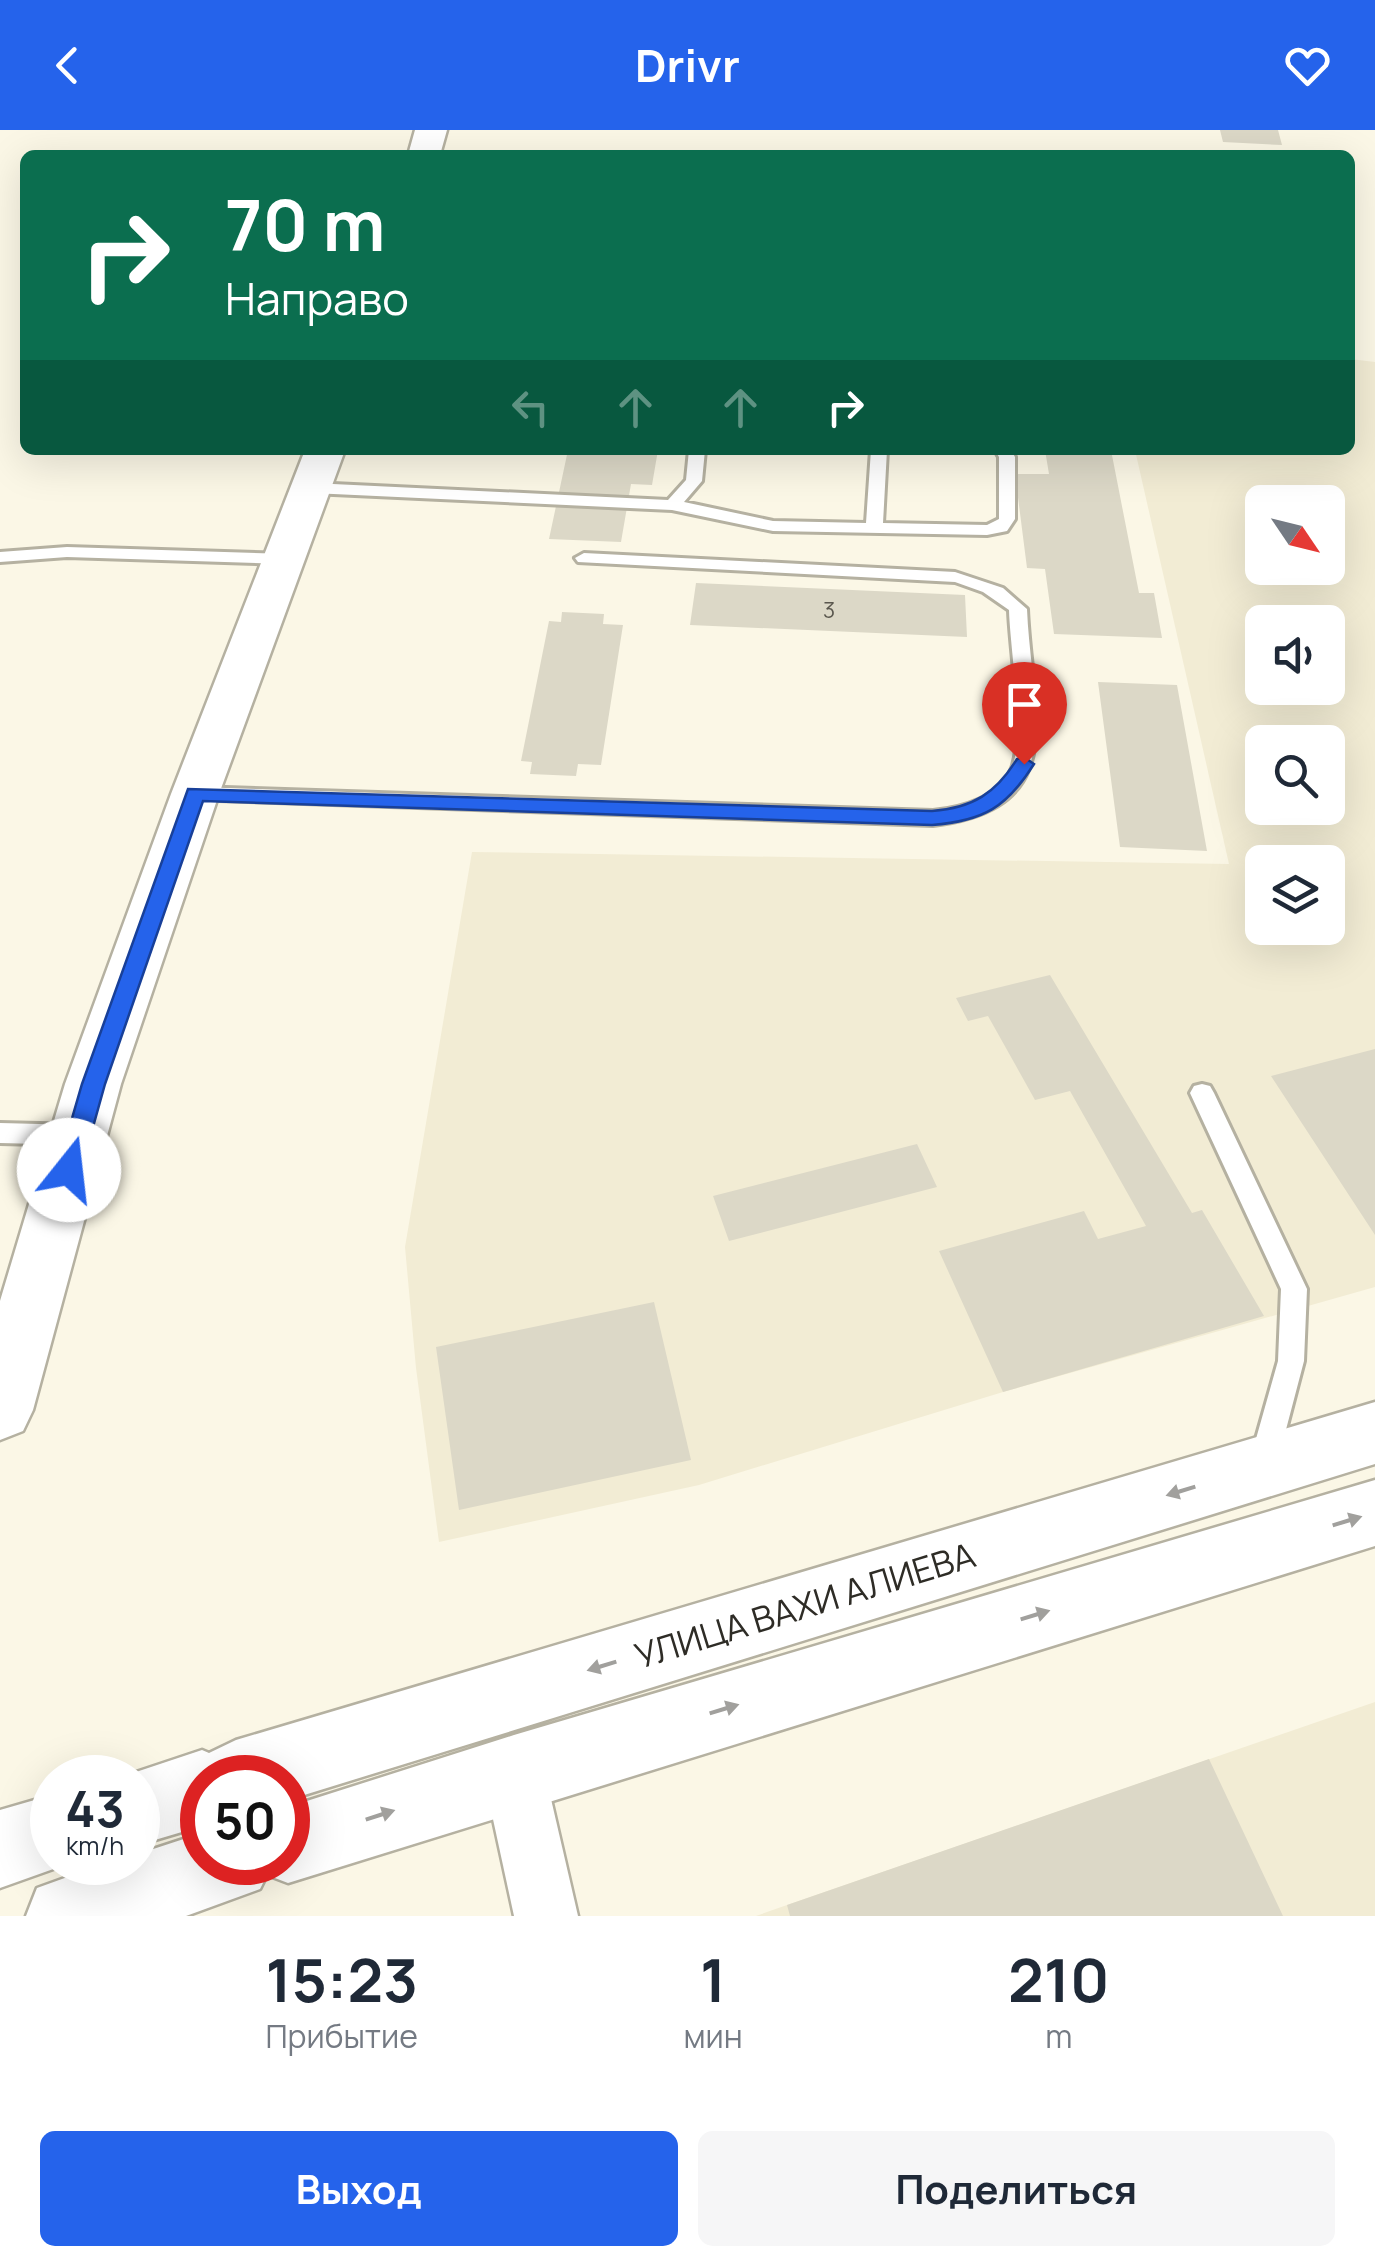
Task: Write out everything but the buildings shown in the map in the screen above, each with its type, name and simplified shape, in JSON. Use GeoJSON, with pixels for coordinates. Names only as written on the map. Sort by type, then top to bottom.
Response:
{"type":"FeatureCollection","features":[{"type":"Feature","properties":{"kind":"main road"},"geometry":{"type":"LineString","coordinates":[[0,1410],[79,1135],[195,794],[319,469]]}},
{"type":"Feature","properties":{"kind":"main road","name":"УЛИЦА ВАХИ АЛИЕВА"},"geometry":{"type":"LineString","coordinates":[[310,1756],[1375,1433]]}},
{"type":"Feature","properties":{"kind":"main road"},"geometry":{"type":"LineString","coordinates":[[310,1838],[514,1772],[1375,1512]]}},
{"type":"Feature","properties":{"kind":"main road"},"geometry":{"type":"LineString","coordinates":[[0,1849],[30,1840]]}},
{"type":"Feature","properties":{"kind":"main road"},"geometry":{"type":"LineString","coordinates":[[65,1916],[180,1879]]}},
{"type":"Feature","properties":{"kind":"street"},"geometry":{"type":"LineString","coordinates":[[514,1772],[546,1916]]}},
{"type":"Feature","properties":{"kind":"lane"},"geometry":{"type":"LineString","coordinates":[[672,505],[694,482],[697,455]]}},
{"type":"Feature","properties":{"kind":"lane"},"geometry":{"type":"LineString","coordinates":[[874,528],[879,455]]}},
{"type":"Feature","properties":{"kind":"lane"},"geometry":{"type":"LineString","coordinates":[[319,469],[672,505],[773,526],[1001,527],[1007,519],[1005,455]]}},
{"type":"Feature","properties":{"kind":"lane"},"geometry":{"type":"LineString","coordinates":[[0,557],[67,552],[287,559]]}},
{"type":"Feature","properties":{"kind":"lane"},"geometry":{"type":"LineString","coordinates":[[195,794],[932,818],[961,816],[994,801],[1008,789],[1024,764],[1018,609],[1005,594],[986,584],[955,576],[584,558]]}},
{"type":"Feature","properties":{"kind":"lane"},"geometry":{"type":"LineString","coordinates":[[1202,1092],[1294,1289],[1290,1360],[1263,1466]]}},
{"type":"Feature","properties":{"kind":"lane"},"geometry":{"type":"LineString","coordinates":[[0,1133],[79,1135]]}},
{"type":"Feature","properties":{"kind":"shaded area"},"geometry":{"type":"Polygon","coordinates":[[[1355,360],[1375,362],[1375,1287],[1003,1392],[699,1485],[439,1542],[405,1247],[472,852],[1229,864],[1136,455],[1355,455],[1355,360]]]}},
{"type":"Feature","properties":{"kind":"shaded area"},"geometry":{"type":"Polygon","coordinates":[[[1375,1702],[1375,1916],[756,1916],[787,1905],[1375,1702]]]}},
{"type":"Feature","properties":{"kind":"route"},"geometry":{"type":"LineString","coordinates":[[69,1170],[94,1084],[195,794],[932,818],[961,816],[994,801],[1008,789],[1024,764]]}}]}
